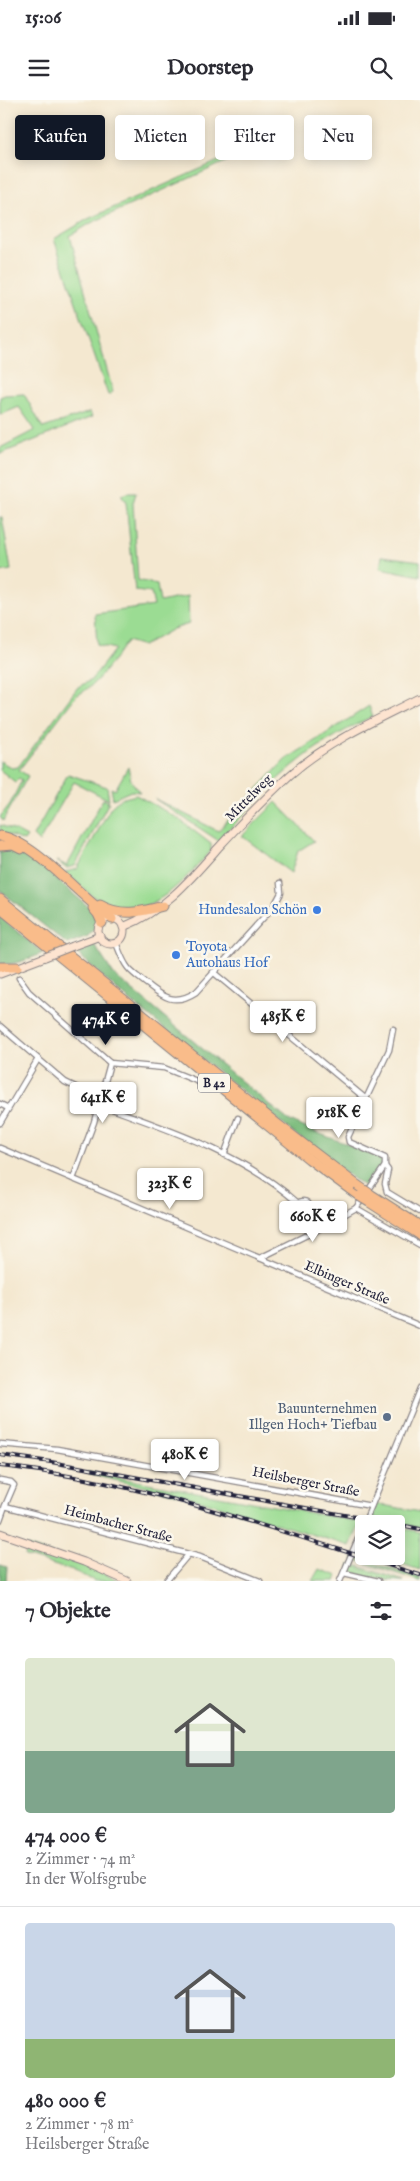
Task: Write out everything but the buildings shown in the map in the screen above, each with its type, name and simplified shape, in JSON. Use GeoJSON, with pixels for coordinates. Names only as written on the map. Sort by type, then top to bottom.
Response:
{"type":"FeatureCollection","features":[{"type":"Feature","properties":{"kind":"highway"},"geometry":{"type":"LineString","coordinates":[[0,836],[11,838],[28,849],[112,918]]}},
{"type":"Feature","properties":{"kind":"highway"},"geometry":{"type":"LineString","coordinates":[[0,846],[18,847],[36,859],[96,911],[102,923]]}},
{"type":"Feature","properties":{"kind":"highway"},"geometry":{"type":"LineString","coordinates":[[83,895],[107,908],[123,913],[163,906]]}},
{"type":"Feature","properties":{"kind":"highway","name":"B 42"},"geometry":{"type":"LineString","coordinates":[[2,902],[241,1095],[357,1185],[369,1198],[420,1234]]}},
{"type":"Feature","properties":{"kind":"highway","name":"B 42"},"geometry":{"type":"LineString","coordinates":[[2,902],[309,1159],[359,1196],[369,1198],[420,1226]]}},
{"type":"Feature","properties":{"kind":"highway"},"geometry":{"type":"LineString","coordinates":[[0,966],[17,968]]}},
{"type":"Feature","properties":{"kind":"main road","name":"Mittelweg"},"geometry":{"type":"LineString","coordinates":[[123,927],[140,920],[163,906],[292,773],[332,745],[420,698]]}},
{"type":"Feature","properties":{"kind":"main road"},"geometry":{"type":"LineString","coordinates":[[112,918],[119,921],[123,927],[124,935],[116,943],[107,943],[100,936],[99,929],[102,923],[112,918]]}},
{"type":"Feature","properties":{"kind":"main road"},"geometry":{"type":"LineString","coordinates":[[0,974],[100,936]]}},
{"type":"Feature","properties":{"kind":"main road"},"geometry":{"type":"LineString","coordinates":[[0,1533],[84,1562],[127,1581]]}},
{"type":"Feature","properties":{"kind":"street"},"geometry":{"type":"LineString","coordinates":[[116,943],[125,965],[164,997],[175,1000],[186,998],[196,992],[274,906],[280,893],[280,884]]}},
{"type":"Feature","properties":{"kind":"street"},"geometry":{"type":"LineString","coordinates":[[213,972],[366,1098]]}},
{"type":"Feature","properties":{"kind":"street"},"geometry":{"type":"LineString","coordinates":[[18,978],[28,992],[110,1062],[164,1068],[204,1084]]}},
{"type":"Feature","properties":{"kind":"street"},"geometry":{"type":"LineString","coordinates":[[0,1026],[65,1082],[99,1101],[168,1129],[257,1172],[281,1188],[298,1203]]}},
{"type":"Feature","properties":{"kind":"street"},"geometry":{"type":"LineString","coordinates":[[393,1029],[389,1050],[348,1137],[348,1142],[385,1158],[385,1166],[388,1170],[385,1184],[387,1192],[420,1212]]}},
{"type":"Feature","properties":{"kind":"street"},"geometry":{"type":"LineString","coordinates":[[0,1123],[38,1059]]}},
{"type":"Feature","properties":{"kind":"street"},"geometry":{"type":"LineString","coordinates":[[73,1179],[94,1122],[110,1062]]}},
{"type":"Feature","properties":{"kind":"street"},"geometry":{"type":"LineString","coordinates":[[0,1104],[8,1108]]}},
{"type":"Feature","properties":{"kind":"street"},"geometry":{"type":"LineString","coordinates":[[224,1155],[238,1118]]}},
{"type":"Feature","properties":{"kind":"street","name":"Elbinger Straße"},"geometry":{"type":"LineString","coordinates":[[0,1148],[420,1326]]}},
{"type":"Feature","properties":{"kind":"street"},"geometry":{"type":"LineString","coordinates":[[260,1258],[356,1208],[385,1166]]}},
{"type":"Feature","properties":{"kind":"street"},"geometry":{"type":"LineString","coordinates":[[356,1208],[420,1245]]}},
{"type":"Feature","properties":{"kind":"street"},"geometry":{"type":"LineString","coordinates":[[368,1515],[420,1388]]}},
{"type":"Feature","properties":{"kind":"street","name":"Heilsberger Straße"},"geometry":{"type":"LineString","coordinates":[[0,1444],[57,1449],[372,1506]]}},
{"type":"Feature","properties":{"kind":"street"},"geometry":{"type":"LineString","coordinates":[[0,1480],[12,1482],[14,1485],[0,1520]]}},
{"type":"Feature","properties":{"kind":"street","name":"Heimbacher Straße"},"geometry":{"type":"LineString","coordinates":[[5,1506],[200,1557],[252,1580],[260,1581]]}},
{"type":"Feature","properties":{"kind":"street"},"geometry":{"type":"LineString","coordinates":[[340,1581],[355,1546]]}},
{"type":"Feature","properties":{"kind":"street"},"geometry":{"type":"LineString","coordinates":[[166,1581],[188,1554]]}},
{"type":"Feature","properties":{"kind":"street"},"geometry":{"type":"LineString","coordinates":[[344,1573],[378,1581]]}},
{"type":"Feature","properties":{"kind":"green space"},"geometry":{"type":"Polygon","coordinates":[[[221,160],[230,160],[91,223],[70,236],[113,392],[108,395],[54,239],[88,219],[221,160]]]}},
{"type":"Feature","properties":{"kind":"green space"},"geometry":{"type":"Polygon","coordinates":[[[24,394],[43,428],[90,412],[92,417],[0,454],[0,448],[35,430],[19,407],[0,415],[0,397],[24,394]]]}},
{"type":"Feature","properties":{"kind":"green space"},"geometry":{"type":"Polygon","coordinates":[[[136,493],[133,503],[138,580],[157,585],[160,602],[188,596],[189,624],[173,629],[143,646],[127,641],[98,679],[76,696],[19,770],[28,776],[3,821],[0,817],[10,804],[22,780],[19,778],[15,782],[0,770],[0,761],[12,768],[18,767],[78,687],[91,680],[115,649],[97,645],[95,614],[154,606],[151,593],[135,591],[126,503],[121,495],[136,493]]]}},
{"type":"Feature","properties":{"kind":"green space"},"geometry":{"type":"Polygon","coordinates":[[[0,517],[2,517],[11,570],[0,572],[0,517]]]}},
{"type":"Feature","properties":{"kind":"green space"},"geometry":{"type":"Polygon","coordinates":[[[382,556],[420,561],[420,576],[380,568],[382,556]]]}},
{"type":"Feature","properties":{"kind":"green space"},"geometry":{"type":"Polygon","coordinates":[[[369,706],[373,716],[329,740],[292,766],[219,841],[155,799],[218,831],[285,760],[369,706]]]}},
{"type":"Feature","properties":{"kind":"green space"},"geometry":{"type":"Polygon","coordinates":[[[128,767],[131,781],[140,792],[131,791],[113,799],[111,788],[115,790],[128,767]]]}},
{"type":"Feature","properties":{"kind":"green space"},"geometry":{"type":"Polygon","coordinates":[[[68,774],[107,787],[109,800],[74,782],[39,842],[33,836],[68,774]]]}},
{"type":"Feature","properties":{"kind":"green space"},"geometry":{"type":"Polygon","coordinates":[[[136,795],[176,817],[211,844],[211,851],[189,875],[163,897],[133,909],[118,908],[96,899],[65,872],[77,869],[111,807],[120,799],[136,795]]]}},
{"type":"Feature","properties":{"kind":"green space"},"geometry":{"type":"Polygon","coordinates":[[[103,799],[109,802],[75,866],[66,868],[57,861],[67,866],[103,799]]]}},
{"type":"Feature","properties":{"kind":"green space"},"geometry":{"type":"Polygon","coordinates":[[[276,802],[314,841],[298,851],[291,873],[242,836],[276,802]]]}},
{"type":"Feature","properties":{"kind":"green space"},"geometry":{"type":"Polygon","coordinates":[[[0,825],[27,837],[24,841],[0,832],[0,825]]]}},
{"type":"Feature","properties":{"kind":"green space"},"geometry":{"type":"Polygon","coordinates":[[[11,848],[22,851],[33,859],[90,908],[98,922],[95,929],[88,936],[67,944],[2,892],[0,889],[0,850],[11,848]]]}},
{"type":"Feature","properties":{"kind":"green space"},"geometry":{"type":"Polygon","coordinates":[[[0,917],[43,953],[17,963],[0,964],[0,917]]]}},
{"type":"Feature","properties":{"kind":"green space"},"geometry":{"type":"Polygon","coordinates":[[[93,943],[114,975],[288,1120],[382,1158],[384,1165],[368,1189],[322,1156],[117,990],[75,951],[93,943]]]}},
{"type":"Feature","properties":{"kind":"green space"},"geometry":{"type":"Polygon","coordinates":[[[87,1472],[355,1521],[355,1535],[350,1546],[186,1496],[87,1474],[87,1472]]]}},
{"type":"Feature","properties":{"kind":"green space"},"geometry":{"type":"Polygon","coordinates":[[[377,1504],[420,1512],[420,1528],[405,1525],[405,1515],[371,1515],[377,1504]]]}},
{"type":"Feature","properties":{"kind":"green space"},"geometry":{"type":"Polygon","coordinates":[[[405,1529],[420,1532],[420,1570],[405,1565],[405,1529]]]}},
{"type":"Feature","properties":{"kind":"green space"},"geometry":{"type":"Polygon","coordinates":[[[27,1546],[83,1565],[120,1581],[95,1581],[76,1572],[25,1556],[27,1546]]]}},
{"type":"Feature","properties":{"kind":"green space"},"geometry":{"type":"Polygon","coordinates":[[[350,1564],[404,1581],[367,1577],[349,1568],[350,1564]]]}},
{"type":"Feature","properties":{"kind":"green space"},"geometry":{"type":"Polygon","coordinates":[[[0,1565],[7,1567],[6,1581],[0,1581],[0,1565]]]}},
{"type":"Feature","properties":{"kind":"green space"},"geometry":{"type":"Polygon","coordinates":[[[371,1565],[379,1565],[420,1578],[420,1581],[371,1565]]]}},
{"type":"Feature","properties":{"kind":"green space"},"geometry":{"type":"Polygon","coordinates":[[[319,1569],[338,1576],[336,1581],[312,1581],[319,1569]]]}},
{"type":"Feature","properties":{"kind":"railway"},"geometry":{"type":"LineString","coordinates":[[0,1455],[51,1462],[355,1517]]}},
{"type":"Feature","properties":{"kind":"railway"},"geometry":{"type":"LineString","coordinates":[[0,1466],[54,1473],[160,1496],[213,1510],[420,1575]]}},
{"type":"Feature","properties":{"kind":"railway"},"geometry":{"type":"LineString","coordinates":[[405,1526],[420,1529]]}},
{"type":"Feature","properties":{"kind":"place","name":"Hundesalon Schön"},"geometry":{"type":"Point","coordinates":[317,910]}},
{"type":"Feature","properties":{"kind":"place","name":"Toyota Autohaus Hof"},"geometry":{"type":"Point","coordinates":[176,955]}},
{"type":"Feature","properties":{"kind":"place","name":"Bauunternehmen Illgen Hoch+ Tiefbau"},"geometry":{"type":"Point","coordinates":[387,1417]}}]}
